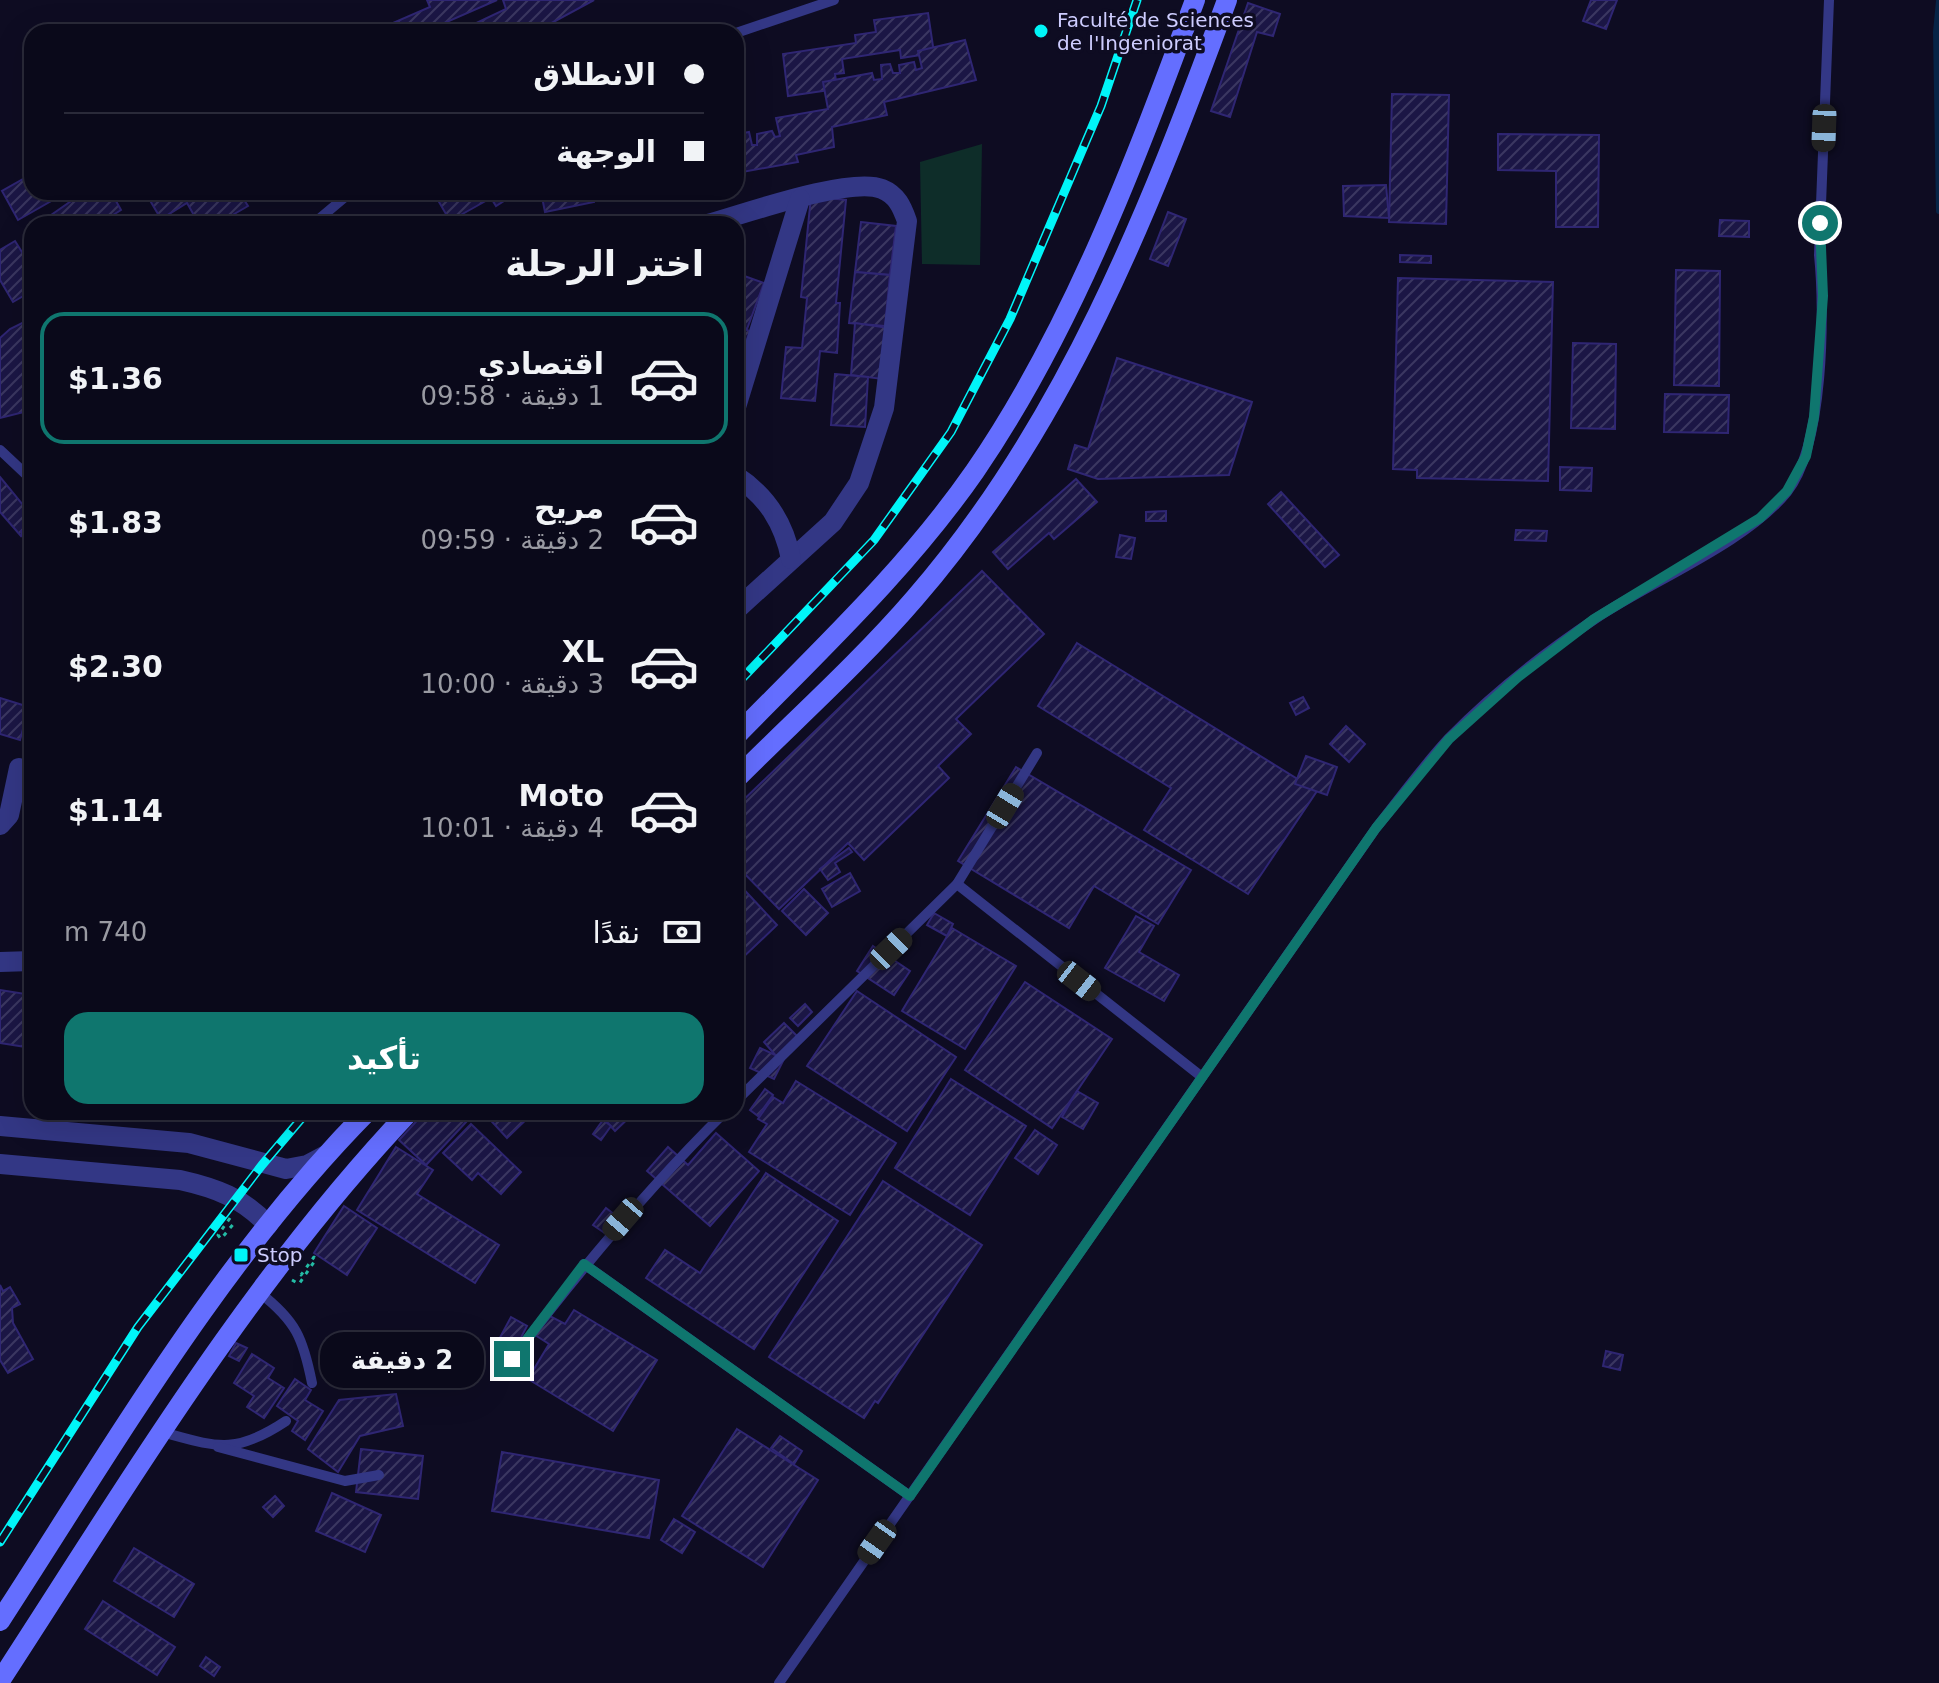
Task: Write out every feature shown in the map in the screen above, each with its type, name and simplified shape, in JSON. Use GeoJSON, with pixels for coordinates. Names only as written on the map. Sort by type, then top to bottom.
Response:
{"type":"FeatureCollection","features":[{"type":"Feature","properties":{"kind":"main road"},"geometry":{"type":"LineString","coordinates":[[744,728],[891,578],[974,472],[1022,395],[1090,262],[1152,116],[1195,0]]}},
{"type":"Feature","properties":{"kind":"main road"},"geometry":{"type":"LineString","coordinates":[[744,771],[915,598],[993,495],[1055,401],[1120,273],[1180,127],[1227,0]]}},
{"type":"Feature","properties":{"kind":"main road"},"geometry":{"type":"LineString","coordinates":[[0,1621],[148,1394],[268,1225],[324,1156],[359,1120]]}},
{"type":"Feature","properties":{"kind":"main road"},"geometry":{"type":"LineString","coordinates":[[0,1681],[162,1432],[260,1293],[349,1175],[401,1120]]}},
{"type":"Feature","properties":{"kind":"street"},"geometry":{"type":"LineString","coordinates":[[737,216],[847,186],[881,188],[900,202],[907,221],[884,408],[859,483],[833,522],[744,603]]}},
{"type":"Feature","properties":{"kind":"street"},"geometry":{"type":"LineString","coordinates":[[744,381],[800,199]]}},
{"type":"Feature","properties":{"kind":"street"},"geometry":{"type":"LineString","coordinates":[[744,481],[752,486],[781,522],[791,559]]}},
{"type":"Feature","properties":{"kind":"street"},"geometry":{"type":"LineString","coordinates":[[0,825],[9,815],[17,767]]}},
{"type":"Feature","properties":{"kind":"street"},"geometry":{"type":"LineString","coordinates":[[0,962],[24,961]]}},
{"type":"Feature","properties":{"kind":"street"},"geometry":{"type":"LineString","coordinates":[[0,1126],[189,1143],[286,1169],[307,1165],[324,1156]]}},
{"type":"Feature","properties":{"kind":"street"},"geometry":{"type":"LineString","coordinates":[[0,1164],[180,1180],[208,1186],[251,1207],[268,1225]]}},
{"type":"Feature","properties":{"kind":"lane"},"geometry":{"type":"LineString","coordinates":[[744,30],[834,0]]}},
{"type":"Feature","properties":{"kind":"lane"},"geometry":{"type":"LineString","coordinates":[[779,1683],[1376,828],[1449,739],[1518,677],[1594,619],[1760,518],[1787,491],[1806,456],[1814,417],[1823,296],[1819,255],[1829,0]]}},
{"type":"Feature","properties":{"kind":"lane"},"geometry":{"type":"LineString","coordinates":[[322,216],[342,200]]}},
{"type":"Feature","properties":{"kind":"lane"},"geometry":{"type":"LineString","coordinates":[[0,450],[24,472]]}},
{"type":"Feature","properties":{"kind":"lane"},"geometry":{"type":"LineString","coordinates":[[744,1093],[957,884],[1037,753]]}},
{"type":"Feature","properties":{"kind":"lane"},"geometry":{"type":"LineString","coordinates":[[957,884],[1202,1077]]}},
{"type":"Feature","properties":{"kind":"lane"},"geometry":{"type":"LineString","coordinates":[[512,1359],[584,1264],[662,1174],[717,1120]]}},
{"type":"Feature","properties":{"kind":"lane"},"geometry":{"type":"LineString","coordinates":[[584,1264],[910,1496]]}},
{"type":"Feature","properties":{"kind":"lane"},"geometry":{"type":"LineString","coordinates":[[260,1293],[287,1314],[305,1345],[312,1383]]}},
{"type":"Feature","properties":{"kind":"lane"},"geometry":{"type":"LineString","coordinates":[[218,1447],[257,1441],[286,1421]]}},
{"type":"Feature","properties":{"kind":"lane"},"geometry":{"type":"LineString","coordinates":[[162,1432],[345,1481],[379,1475]]}},
{"type":"Feature","properties":{"kind":"path"},"geometry":{"type":"LineString","coordinates":[[233,1215],[218,1235],[221,1239],[234,1222]]}},
{"type":"Feature","properties":{"kind":"path"},"geometry":{"type":"LineString","coordinates":[[299,1284],[316,1259],[314,1257],[301,1275]]}},
{"type":"Feature","properties":{"kind":"green space"},"geometry":{"type":"Polygon","coordinates":[[[982,144],[980,265],[922,264],[920,162],[982,144]]]}},
{"type":"Feature","properties":{"kind":"building"},"geometry":{"type":"Polygon","coordinates":[[[427,0],[497,0],[442,24],[391,24],[430,7],[427,0]]]}},
{"type":"Feature","properties":{"kind":"building"},"geometry":{"type":"Polygon","coordinates":[[[503,0],[594,0],[550,24],[474,24],[506,9],[503,0]]]}},
{"type":"Feature","properties":{"kind":"building"},"geometry":{"type":"Polygon","coordinates":[[[1591,0],[1617,0],[1606,29],[1583,21],[1591,0]]]}},
{"type":"Feature","properties":{"kind":"building"},"geometry":{"type":"Polygon","coordinates":[[[1248,3],[1280,14],[1273,36],[1257,32],[1230,117],[1211,111],[1248,3]]]}},
{"type":"Feature","properties":{"kind":"building"},"geometry":{"type":"Polygon","coordinates":[[[928,13],[934,53],[901,58],[900,50],[842,59],[844,73],[835,74],[837,89],[788,96],[783,54],[856,43],[855,35],[876,32],[874,20],[928,13]]]}},
{"type":"Feature","properties":{"kind":"building"},"geometry":{"type":"Polygon","coordinates":[[[965,40],[976,80],[884,102],[887,115],[832,127],[834,147],[796,155],[798,162],[744,172],[744,133],[749,132],[752,145],[757,145],[757,134],[772,131],[775,137],[780,136],[776,118],[828,109],[823,82],[872,73],[874,80],[882,79],[881,65],[890,64],[893,73],[900,73],[899,65],[914,62],[916,70],[922,68],[918,51],[965,40]]]}},
{"type":"Feature","properties":{"kind":"building"},"geometry":{"type":"Polygon","coordinates":[[[1392,94],[1449,95],[1446,224],[1389,222],[1392,94]]]}},
{"type":"Feature","properties":{"kind":"building"},"geometry":{"type":"Polygon","coordinates":[[[1498,134],[1599,135],[1598,227],[1556,227],[1556,171],[1498,170],[1498,134]]]}},
{"type":"Feature","properties":{"kind":"building"},"geometry":{"type":"Polygon","coordinates":[[[24,179],[24,200],[53,200],[18,220],[2,191],[24,179]]]}},
{"type":"Feature","properties":{"kind":"building"},"geometry":{"type":"Polygon","coordinates":[[[1386,185],[1389,218],[1344,216],[1343,186],[1386,185]]]}},
{"type":"Feature","properties":{"kind":"building"},"geometry":{"type":"Polygon","coordinates":[[[811,196],[846,200],[836,303],[840,303],[837,353],[820,351],[815,401],[781,398],[786,347],[802,348],[807,298],[801,297],[811,196]]]}},
{"type":"Feature","properties":{"kind":"building"},"geometry":{"type":"Polygon","coordinates":[[[73,200],[115,200],[121,210],[112,216],[50,216],[73,200]]]}},
{"type":"Feature","properties":{"kind":"building"},"geometry":{"type":"Polygon","coordinates":[[[150,200],[244,200],[248,206],[231,216],[194,216],[187,203],[166,216],[159,216],[150,200]]]}},
{"type":"Feature","properties":{"kind":"building"},"geometry":{"type":"Polygon","coordinates":[[[438,200],[487,200],[459,216],[447,216],[438,200]]]}},
{"type":"Feature","properties":{"kind":"building"},"geometry":{"type":"Polygon","coordinates":[[[543,200],[594,200],[594,202],[545,212],[543,200]]]}},
{"type":"Feature","properties":{"kind":"building"},"geometry":{"type":"Polygon","coordinates":[[[1168,212],[1186,219],[1168,266],[1150,259],[1168,212]]]}},
{"type":"Feature","properties":{"kind":"building"},"geometry":{"type":"Polygon","coordinates":[[[1720,220],[1749,221],[1749,237],[1719,236],[1720,220]]]}},
{"type":"Feature","properties":{"kind":"building"},"geometry":{"type":"Polygon","coordinates":[[[861,222],[896,226],[890,275],[855,272],[861,222]]]}},
{"type":"Feature","properties":{"kind":"building"},"geometry":{"type":"Polygon","coordinates":[[[15,241],[24,255],[24,296],[13,302],[0,280],[0,250],[15,241]]]}},
{"type":"Feature","properties":{"kind":"building"},"geometry":{"type":"Polygon","coordinates":[[[1400,255],[1431,256],[1431,263],[1400,262],[1400,255]]]}},
{"type":"Feature","properties":{"kind":"building"},"geometry":{"type":"Polygon","coordinates":[[[1676,270],[1720,271],[1719,386],[1674,385],[1676,270]]]}},
{"type":"Feature","properties":{"kind":"building"},"geometry":{"type":"Polygon","coordinates":[[[855,272],[890,275],[885,326],[849,323],[855,272]]]}},
{"type":"Feature","properties":{"kind":"building"},"geometry":{"type":"Polygon","coordinates":[[[744,276],[764,283],[747,329],[744,328],[744,276]]]}},
{"type":"Feature","properties":{"kind":"building"},"geometry":{"type":"Polygon","coordinates":[[[1398,278],[1553,282],[1548,481],[1417,478],[1417,470],[1393,469],[1398,278]]]}},
{"type":"Feature","properties":{"kind":"building"},"geometry":{"type":"Polygon","coordinates":[[[24,322],[24,412],[0,418],[0,338],[24,322]]]}},
{"type":"Feature","properties":{"kind":"building"},"geometry":{"type":"Polygon","coordinates":[[[855,323],[889,328],[882,379],[851,375],[855,323]]]}},
{"type":"Feature","properties":{"kind":"building"},"geometry":{"type":"Polygon","coordinates":[[[744,329],[750,331],[744,348],[744,329]]]}},
{"type":"Feature","properties":{"kind":"building"},"geometry":{"type":"Polygon","coordinates":[[[1573,343],[1616,344],[1615,429],[1571,428],[1573,343]]]}},
{"type":"Feature","properties":{"kind":"building"},"geometry":{"type":"Polygon","coordinates":[[[1117,358],[1252,402],[1229,475],[1098,479],[1068,469],[1075,445],[1088,449],[1117,358]]]}},
{"type":"Feature","properties":{"kind":"building"},"geometry":{"type":"Polygon","coordinates":[[[835,374],[868,377],[865,427],[831,425],[835,374]]]}},
{"type":"Feature","properties":{"kind":"building"},"geometry":{"type":"Polygon","coordinates":[[[1665,394],[1729,395],[1728,433],[1664,432],[1665,394]]]}},
{"type":"Feature","properties":{"kind":"building"},"geometry":{"type":"Polygon","coordinates":[[[1560,467],[1592,468],[1591,491],[1560,490],[1560,467]]]}},
{"type":"Feature","properties":{"kind":"building"},"geometry":{"type":"Polygon","coordinates":[[[0,477],[24,506],[24,534],[21,536],[0,512],[0,477]]]}},
{"type":"Feature","properties":{"kind":"building"},"geometry":{"type":"Polygon","coordinates":[[[1076,479],[1097,502],[1054,539],[1049,533],[1008,569],[993,552],[1076,479]]]}},
{"type":"Feature","properties":{"kind":"building"},"geometry":{"type":"Polygon","coordinates":[[[1281,492],[1339,555],[1325,567],[1268,504],[1281,492]]]}},
{"type":"Feature","properties":{"kind":"building"},"geometry":{"type":"Polygon","coordinates":[[[1166,511],[1166,521],[1146,521],[1146,512],[1166,511]]]}},
{"type":"Feature","properties":{"kind":"building"},"geometry":{"type":"Polygon","coordinates":[[[1516,530],[1547,531],[1546,541],[1515,540],[1516,530]]]}},
{"type":"Feature","properties":{"kind":"building"},"geometry":{"type":"Polygon","coordinates":[[[1120,535],[1135,538],[1131,559],[1116,557],[1120,535]]]}},
{"type":"Feature","properties":{"kind":"building"},"geometry":{"type":"Polygon","coordinates":[[[982,571],[1044,634],[956,719],[971,734],[938,766],[949,778],[864,860],[848,843],[779,909],[744,873],[744,799],[982,571]]]}},
{"type":"Feature","properties":{"kind":"building"},"geometry":{"type":"Polygon","coordinates":[[[1077,643],[1317,791],[1248,894],[1144,830],[1171,788],[1038,706],[1077,643]]]}},
{"type":"Feature","properties":{"kind":"building"},"geometry":{"type":"Polygon","coordinates":[[[1303,697],[1309,708],[1296,715],[1290,703],[1303,697]]]}},
{"type":"Feature","properties":{"kind":"building"},"geometry":{"type":"Polygon","coordinates":[[[0,698],[24,705],[20,740],[0,734],[0,698]]]}},
{"type":"Feature","properties":{"kind":"building"},"geometry":{"type":"Polygon","coordinates":[[[1346,726],[1365,744],[1349,762],[1330,744],[1346,726]]]}},
{"type":"Feature","properties":{"kind":"building"},"geometry":{"type":"Polygon","coordinates":[[[1306,756],[1337,767],[1327,795],[1295,784],[1306,756]]]}},
{"type":"Feature","properties":{"kind":"building"},"geometry":{"type":"Polygon","coordinates":[[[1016,767],[1191,870],[1158,924],[1094,886],[1069,928],[958,861],[1016,767]]]}},
{"type":"Feature","properties":{"kind":"building"},"geometry":{"type":"Polygon","coordinates":[[[849,848],[852,852],[835,863],[840,872],[828,880],[820,869],[849,848]]]}},
{"type":"Feature","properties":{"kind":"building"},"geometry":{"type":"Polygon","coordinates":[[[850,873],[860,891],[832,907],[822,889],[850,873]]]}},
{"type":"Feature","properties":{"kind":"building"},"geometry":{"type":"Polygon","coordinates":[[[804,889],[828,913],[806,935],[782,911],[804,889]]]}},
{"type":"Feature","properties":{"kind":"building"},"geometry":{"type":"Polygon","coordinates":[[[744,890],[777,925],[744,956],[744,890]]]}},
{"type":"Feature","properties":{"kind":"building"},"geometry":{"type":"Polygon","coordinates":[[[934,913],[953,924],[947,936],[927,925],[934,913]]]}},
{"type":"Feature","properties":{"kind":"building"},"geometry":{"type":"Polygon","coordinates":[[[1136,916],[1154,926],[1139,952],[1179,975],[1164,1001],[1105,968],[1136,916]]]}},
{"type":"Feature","properties":{"kind":"building"},"geometry":{"type":"Polygon","coordinates":[[[952,928],[1016,966],[965,1049],[902,1011],[952,928]]]}},
{"type":"Feature","properties":{"kind":"building"},"geometry":{"type":"Polygon","coordinates":[[[873,946],[910,971],[894,995],[857,971],[873,946]]]}},
{"type":"Feature","properties":{"kind":"building"},"geometry":{"type":"Polygon","coordinates":[[[1025,982],[1112,1039],[1052,1128],[965,1070],[1025,982]]]}},
{"type":"Feature","properties":{"kind":"building"},"geometry":{"type":"Polygon","coordinates":[[[0,990],[24,994],[24,1047],[0,1043],[0,990]]]}},
{"type":"Feature","properties":{"kind":"building"},"geometry":{"type":"Polygon","coordinates":[[[857,991],[956,1057],[907,1131],[807,1066],[857,991]]]}},
{"type":"Feature","properties":{"kind":"building"},"geometry":{"type":"Polygon","coordinates":[[[805,1004],[812,1012],[798,1026],[790,1018],[805,1004]]]}},
{"type":"Feature","properties":{"kind":"building"},"geometry":{"type":"Polygon","coordinates":[[[784,1023],[798,1037],[777,1057],[764,1042],[784,1023]]]}},
{"type":"Feature","properties":{"kind":"building"},"geometry":{"type":"Polygon","coordinates":[[[760,1048],[784,1059],[774,1079],[750,1068],[760,1048]]]}},
{"type":"Feature","properties":{"kind":"building"},"geometry":{"type":"Polygon","coordinates":[[[951,1079],[1026,1126],[970,1215],[895,1168],[951,1079]]]}},
{"type":"Feature","properties":{"kind":"building"},"geometry":{"type":"Polygon","coordinates":[[[796,1081],[896,1143],[850,1215],[749,1152],[767,1124],[758,1119],[773,1097],[783,1103],[796,1081]]]}},
{"type":"Feature","properties":{"kind":"building"},"geometry":{"type":"Polygon","coordinates":[[[765,1089],[773,1095],[758,1116],[750,1110],[765,1089]]]}},
{"type":"Feature","properties":{"kind":"building"},"geometry":{"type":"Polygon","coordinates":[[[1077,1091],[1098,1103],[1083,1129],[1062,1117],[1077,1091]]]}},
{"type":"Feature","properties":{"kind":"building"},"geometry":{"type":"Polygon","coordinates":[[[418,1120],[468,1120],[426,1165],[399,1140],[418,1120]]]}},
{"type":"Feature","properties":{"kind":"building"},"geometry":{"type":"Polygon","coordinates":[[[490,1120],[526,1120],[507,1138],[490,1120]]]}},
{"type":"Feature","properties":{"kind":"building"},"geometry":{"type":"Polygon","coordinates":[[[603,1120],[611,1126],[601,1140],[593,1134],[603,1120]]]}},
{"type":"Feature","properties":{"kind":"building"},"geometry":{"type":"Polygon","coordinates":[[[605,1120],[627,1120],[615,1131],[605,1120]]]}},
{"type":"Feature","properties":{"kind":"building"},"geometry":{"type":"Polygon","coordinates":[[[471,1124],[521,1172],[501,1194],[478,1173],[472,1180],[443,1153],[471,1124]]]}},
{"type":"Feature","properties":{"kind":"building"},"geometry":{"type":"Polygon","coordinates":[[[1035,1130],[1057,1145],[1038,1174],[1015,1158],[1035,1130]]]}},
{"type":"Feature","properties":{"kind":"building"},"geometry":{"type":"Polygon","coordinates":[[[716,1133],[759,1171],[710,1226],[647,1171],[668,1147],[688,1165],[716,1133]]]}},
{"type":"Feature","properties":{"kind":"building"},"geometry":{"type":"Polygon","coordinates":[[[396,1147],[433,1170],[417,1194],[499,1245],[475,1283],[357,1210],[396,1147]]]}},
{"type":"Feature","properties":{"kind":"building"},"geometry":{"type":"Polygon","coordinates":[[[766,1173],[838,1221],[754,1349],[646,1278],[665,1250],[700,1273],[766,1173]]]}},
{"type":"Feature","properties":{"kind":"building"},"geometry":{"type":"Polygon","coordinates":[[[883,1181],[982,1245],[878,1403],[875,1401],[864,1418],[769,1357],[883,1181]]]}},
{"type":"Feature","properties":{"kind":"building"},"geometry":{"type":"Polygon","coordinates":[[[344,1206],[377,1228],[347,1275],[314,1253],[344,1206]]]}},
{"type":"Feature","properties":{"kind":"building"},"geometry":{"type":"Polygon","coordinates":[[[606,1208],[619,1218],[606,1234],[593,1225],[606,1208]]]}},
{"type":"Feature","properties":{"kind":"building"},"geometry":{"type":"Polygon","coordinates":[[[0,1285],[3,1291],[10,1287],[20,1304],[12,1308],[13,1323],[33,1359],[8,1373],[0,1360],[0,1285]]]}},
{"type":"Feature","properties":{"kind":"building"},"geometry":{"type":"Polygon","coordinates":[[[574,1310],[657,1360],[613,1431],[528,1379],[549,1344],[535,1335],[548,1315],[565,1324],[574,1310]]]}},
{"type":"Feature","properties":{"kind":"building"},"geometry":{"type":"Polygon","coordinates":[[[511,1317],[527,1326],[513,1353],[496,1345],[511,1317]]]}},
{"type":"Feature","properties":{"kind":"building"},"geometry":{"type":"Polygon","coordinates":[[[236,1343],[247,1348],[239,1361],[229,1356],[236,1343]]]}},
{"type":"Feature","properties":{"kind":"building"},"geometry":{"type":"Polygon","coordinates":[[[1606,1351],[1623,1355],[1620,1370],[1603,1366],[1606,1351]]]}},
{"type":"Feature","properties":{"kind":"building"},"geometry":{"type":"Polygon","coordinates":[[[252,1354],[274,1368],[268,1378],[284,1388],[264,1418],[247,1407],[254,1396],[234,1383],[252,1354]]]}},
{"type":"Feature","properties":{"kind":"building"},"geometry":{"type":"Polygon","coordinates":[[[295,1379],[311,1390],[305,1400],[323,1411],[305,1440],[292,1431],[298,1421],[277,1406],[295,1379]]]}},
{"type":"Feature","properties":{"kind":"building"},"geometry":{"type":"Polygon","coordinates":[[[396,1394],[403,1426],[360,1436],[338,1472],[308,1449],[339,1400],[396,1394]]]}},
{"type":"Feature","properties":{"kind":"building"},"geometry":{"type":"Polygon","coordinates":[[[737,1429],[818,1480],[763,1567],[682,1516],[737,1429]]]}},
{"type":"Feature","properties":{"kind":"building"},"geometry":{"type":"Polygon","coordinates":[[[780,1436],[802,1451],[794,1464],[771,1448],[780,1436]]]}},
{"type":"Feature","properties":{"kind":"building"},"geometry":{"type":"Polygon","coordinates":[[[361,1449],[423,1456],[418,1499],[356,1492],[361,1449]]]}},
{"type":"Feature","properties":{"kind":"building"},"geometry":{"type":"Polygon","coordinates":[[[502,1452],[659,1480],[649,1538],[492,1511],[502,1452]]]}},
{"type":"Feature","properties":{"kind":"building"},"geometry":{"type":"Polygon","coordinates":[[[332,1493],[381,1515],[365,1552],[316,1531],[332,1493]]]}},
{"type":"Feature","properties":{"kind":"building"},"geometry":{"type":"Polygon","coordinates":[[[275,1496],[284,1506],[273,1517],[263,1507],[275,1496]]]}},
{"type":"Feature","properties":{"kind":"building"},"geometry":{"type":"Polygon","coordinates":[[[674,1519],[695,1532],[682,1553],[661,1540],[674,1519]]]}},
{"type":"Feature","properties":{"kind":"building"},"geometry":{"type":"Polygon","coordinates":[[[134,1548],[194,1584],[174,1617],[114,1581],[134,1548]]]}},
{"type":"Feature","properties":{"kind":"building"},"geometry":{"type":"Polygon","coordinates":[[[103,1601],[175,1647],[157,1675],[85,1629],[103,1601]]]}},
{"type":"Feature","properties":{"kind":"building"},"geometry":{"type":"Polygon","coordinates":[[[206,1657],[220,1667],[214,1676],[200,1666],[206,1657]]]}},
{"type":"Feature","properties":{"kind":"waterway"},"geometry":{"type":"LineString","coordinates":[[1939,1],[1936,32],[1939,211]]}},
{"type":"Feature","properties":{"kind":"railway"},"geometry":{"type":"LineString","coordinates":[[744,677],[874,540],[951,432],[1010,319],[1101,106],[1137,0]]}},
{"type":"Feature","properties":{"kind":"railway"},"geometry":{"type":"LineString","coordinates":[[0,1542],[138,1327],[300,1120]]}},
{"type":"Feature","properties":{"kind":"place","name":"Faculté de Sciences de l'Ingeniorat"},"geometry":{"type":"Point","coordinates":[1041,31]}},
{"type":"Feature","properties":{"kind":"place","name":"Stop"},"geometry":{"type":"Point","coordinates":[241,1255]}},
{"type":"Feature","properties":{"kind":"route"},"geometry":{"type":"LineString","coordinates":[[512,1359],[584,1264],[910,1496],[1376,828],[1449,739],[1518,677],[1594,619],[1760,518],[1787,491],[1806,456],[1814,417],[1823,296],[1820,223]]}}]}
